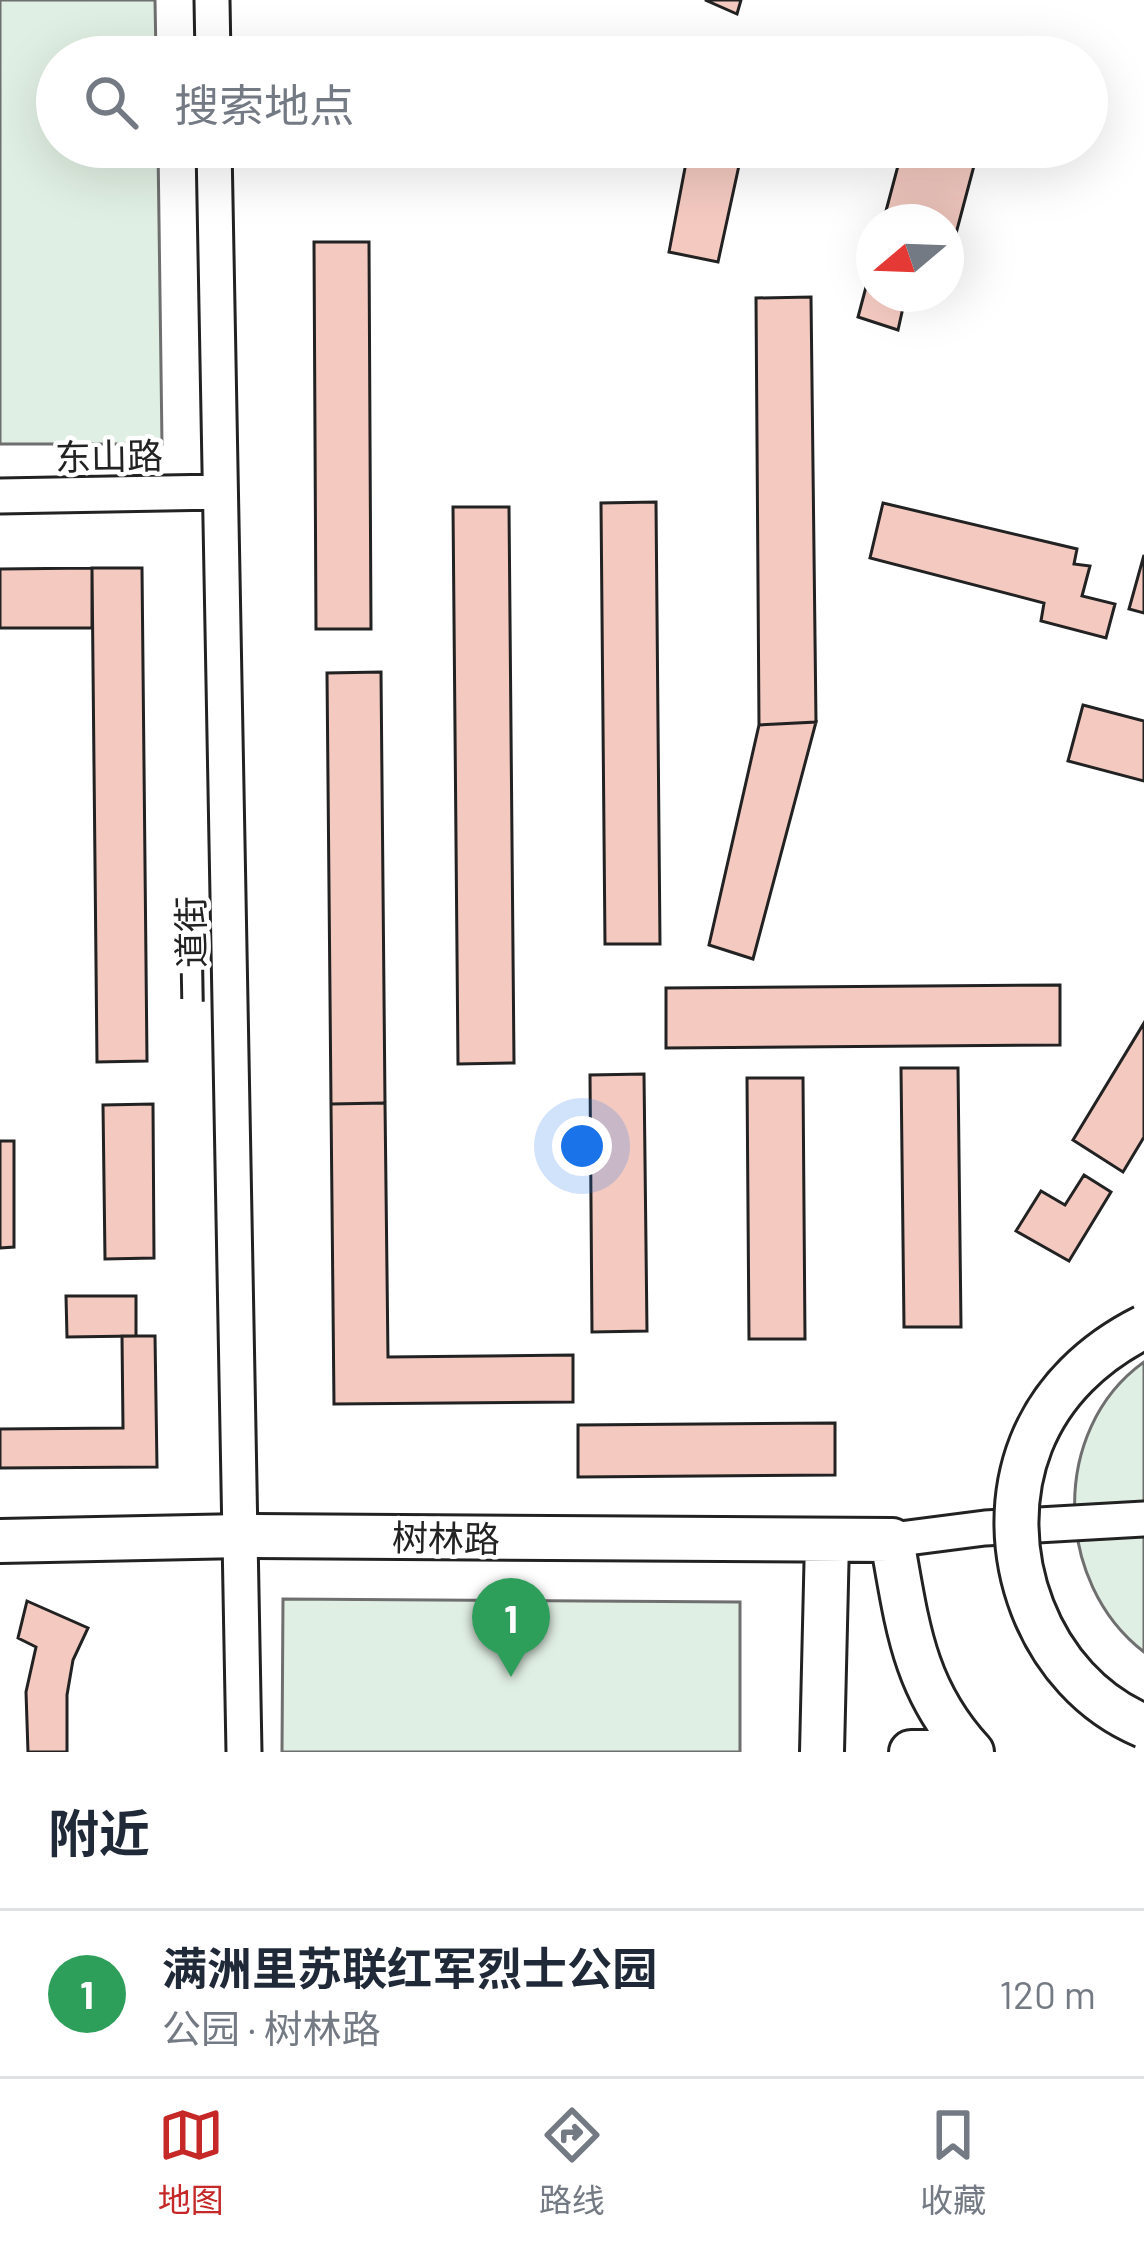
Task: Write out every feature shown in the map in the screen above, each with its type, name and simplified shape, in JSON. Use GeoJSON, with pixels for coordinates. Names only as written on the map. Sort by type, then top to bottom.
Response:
{"type":"FeatureCollection","features":[{"type":"Feature","properties":{"kind":"main road"},"geometry":{"type":"LineString","coordinates":[[1144,1327],[1092,1358],[1047,1413],[1031,1444],[1016,1513],[1022,1572],[1043,1632],[1081,1683],[1144,1726]]}},
{"type":"Feature","properties":{"kind":"main road","name":"树林路"},"geometry":{"type":"LineString","coordinates":[[0,1541],[242,1535],[892,1540]]}},
{"type":"Feature","properties":{"kind":"main road"},"geometry":{"type":"LineString","coordinates":[[892,1540],[909,1635],[925,1686],[972,1752]]}},
{"type":"Feature","properties":{"kind":"main road"},"geometry":{"type":"LineString","coordinates":[[821,1752],[827,1541]]}},
{"type":"Feature","properties":{"kind":"main road"},"geometry":{"type":"LineString","coordinates":[[911,1752],[949,1752]]}},
{"type":"Feature","properties":{"kind":"street"},"geometry":{"type":"LineString","coordinates":[[212,0],[213,36]]}},
{"type":"Feature","properties":{"kind":"street","name":"二道街"},"geometry":{"type":"LineString","coordinates":[[214,168],[244,1752]]}},
{"type":"Feature","properties":{"kind":"street","name":"东山路"},"geometry":{"type":"LineString","coordinates":[[0,496],[219,492]]}},
{"type":"Feature","properties":{"kind":"street"},"geometry":{"type":"LineString","coordinates":[[892,1540],[985,1528],[1144,1519]]}},
{"type":"Feature","properties":{"kind":"green space"},"geometry":{"type":"Polygon","coordinates":[[[0,0],[155,0],[156,36],[36,36],[36,168],[158,168],[162,444],[0,444],[0,0]]]}},
{"type":"Feature","properties":{"kind":"green space"},"geometry":{"type":"Polygon","coordinates":[[[1144,1362],[1144,1652],[1114,1623],[1093,1587],[1079,1548],[1075,1507],[1079,1465],[1091,1426],[1113,1391],[1144,1362]]]}},
{"type":"Feature","properties":{"kind":"green space"},"geometry":{"type":"Polygon","coordinates":[[[283,1599],[740,1602],[740,1752],[282,1752],[283,1599]]]}},
{"type":"Feature","properties":{"kind":"building"},"geometry":{"type":"Polygon","coordinates":[[[705,0],[741,0],[737,14],[705,0]]]}},
{"type":"Feature","properties":{"kind":"building"},"geometry":{"type":"Polygon","coordinates":[[[685,168],[738,168],[718,262],[669,252],[685,168]]]}},
{"type":"Feature","properties":{"kind":"building"},"geometry":{"type":"Polygon","coordinates":[[[897,168],[973,168],[964,204],[888,204],[897,168]]]}},
{"type":"Feature","properties":{"kind":"building"},"geometry":{"type":"Polygon","coordinates":[[[314,242],[369,242],[371,629],[316,629],[314,242]]]}},
{"type":"Feature","properties":{"kind":"building"},"geometry":{"type":"Polygon","coordinates":[[[811,297],[816,722],[759,725],[756,298],[811,297]]]}},
{"type":"Feature","properties":{"kind":"building"},"geometry":{"type":"Polygon","coordinates":[[[859,312],[902,312],[898,330],[858,317],[859,312]]]}},
{"type":"Feature","properties":{"kind":"building"},"geometry":{"type":"Polygon","coordinates":[[[656,502],[660,944],[605,944],[601,503],[656,502]]]}},
{"type":"Feature","properties":{"kind":"building"},"geometry":{"type":"Polygon","coordinates":[[[883,503],[1077,549],[1074,564],[1090,566],[1082,596],[1115,604],[1106,638],[1041,621],[1044,603],[870,558],[883,503]]]}},
{"type":"Feature","properties":{"kind":"building"},"geometry":{"type":"Polygon","coordinates":[[[453,507],[509,507],[514,1063],[458,1064],[453,507]]]}},
{"type":"Feature","properties":{"kind":"building"},"geometry":{"type":"Polygon","coordinates":[[[1144,555],[1144,613],[1129,609],[1144,555]]]}},
{"type":"Feature","properties":{"kind":"building"},"geometry":{"type":"Polygon","coordinates":[[[92,568],[92,628],[0,628],[0,569],[92,568]]]}},
{"type":"Feature","properties":{"kind":"building"},"geometry":{"type":"Polygon","coordinates":[[[92,568],[142,568],[147,1061],[97,1062],[92,568]]]}},
{"type":"Feature","properties":{"kind":"building"},"geometry":{"type":"Polygon","coordinates":[[[381,672],[385,1103],[331,1104],[327,673],[381,672]]]}},
{"type":"Feature","properties":{"kind":"building"},"geometry":{"type":"Polygon","coordinates":[[[1083,705],[1144,721],[1144,781],[1068,761],[1083,705]]]}},
{"type":"Feature","properties":{"kind":"building"},"geometry":{"type":"Polygon","coordinates":[[[816,722],[753,959],[709,945],[759,725],[816,722]]]}},
{"type":"Feature","properties":{"kind":"building"},"geometry":{"type":"Polygon","coordinates":[[[1060,985],[1060,1045],[666,1048],[666,988],[1060,985]]]}},
{"type":"Feature","properties":{"kind":"building"},"geometry":{"type":"Polygon","coordinates":[[[1144,1023],[1144,1137],[1123,1172],[1073,1140],[1144,1023]]]}},
{"type":"Feature","properties":{"kind":"building"},"geometry":{"type":"Polygon","coordinates":[[[901,1068],[958,1068],[961,1327],[904,1327],[901,1068]]]}},
{"type":"Feature","properties":{"kind":"building"},"geometry":{"type":"Polygon","coordinates":[[[644,1074],[647,1331],[592,1332],[590,1075],[644,1074]]]}},
{"type":"Feature","properties":{"kind":"building"},"geometry":{"type":"Polygon","coordinates":[[[747,1078],[803,1078],[805,1339],[749,1339],[747,1078]]]}},
{"type":"Feature","properties":{"kind":"building"},"geometry":{"type":"Polygon","coordinates":[[[385,1103],[388,1357],[573,1355],[573,1402],[334,1404],[331,1104],[385,1103]]]}},
{"type":"Feature","properties":{"kind":"building"},"geometry":{"type":"Polygon","coordinates":[[[153,1104],[154,1258],[105,1259],[103,1105],[153,1104]]]}},
{"type":"Feature","properties":{"kind":"building"},"geometry":{"type":"Polygon","coordinates":[[[0,1141],[14,1141],[14,1247],[0,1248],[0,1141]]]}},
{"type":"Feature","properties":{"kind":"building"},"geometry":{"type":"Polygon","coordinates":[[[1084,1175],[1111,1192],[1069,1261],[1016,1231],[1041,1191],[1065,1205],[1084,1175]]]}},
{"type":"Feature","properties":{"kind":"building"},"geometry":{"type":"Polygon","coordinates":[[[66,1296],[136,1296],[136,1336],[67,1337],[66,1296]]]}},
{"type":"Feature","properties":{"kind":"building"},"geometry":{"type":"Polygon","coordinates":[[[122,1336],[155,1336],[157,1467],[0,1468],[0,1429],[123,1428],[122,1336]]]}},
{"type":"Feature","properties":{"kind":"building"},"geometry":{"type":"Polygon","coordinates":[[[835,1423],[835,1475],[578,1477],[578,1425],[835,1423]]]}},
{"type":"Feature","properties":{"kind":"building"},"geometry":{"type":"Polygon","coordinates":[[[27,1601],[88,1628],[73,1660],[67,1695],[67,1752],[28,1752],[26,1692],[36,1647],[18,1638],[27,1601]]]}},
{"type":"Feature","properties":{"kind":"place","name":"满洲里苏联红军烈士公园"},"geometry":{"type":"Point","coordinates":[511,1677]}}]}
